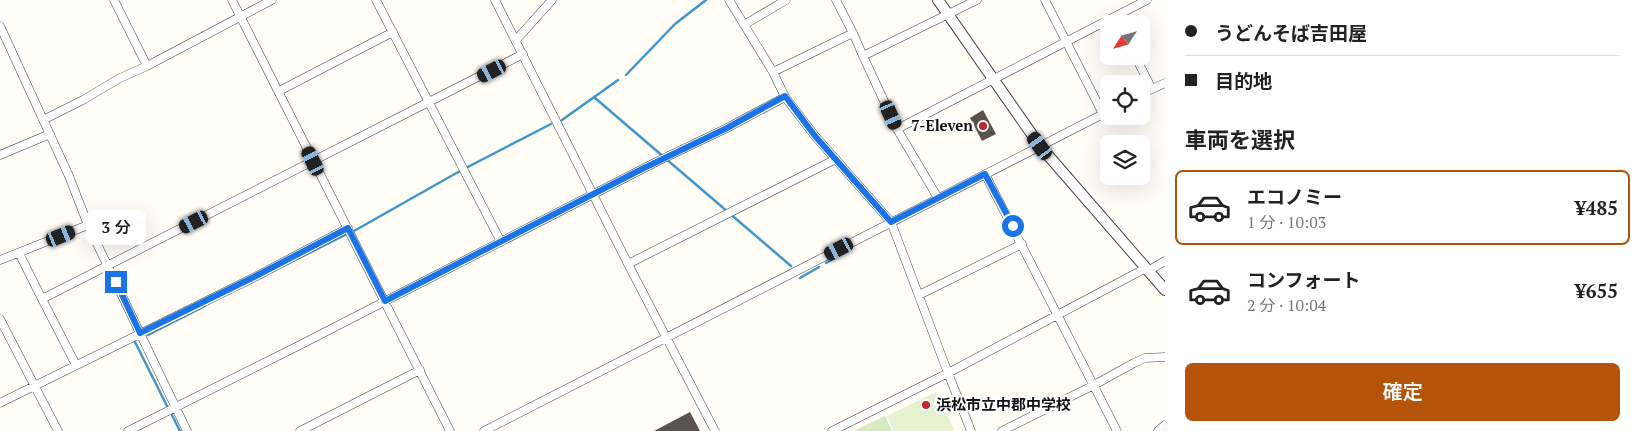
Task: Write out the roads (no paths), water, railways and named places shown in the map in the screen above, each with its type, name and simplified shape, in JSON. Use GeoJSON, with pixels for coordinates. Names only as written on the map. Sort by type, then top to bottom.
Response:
{"type":"FeatureCollection","features":[{"type":"Feature","properties":{"kind":"street"},"geometry":{"type":"LineString","coordinates":[[114,0],[147,66]]}},
{"type":"Feature","properties":{"kind":"street"},"geometry":{"type":"LineString","coordinates":[[232,0],[450,431]]}},
{"type":"Feature","properties":{"kind":"street"},"geometry":{"type":"LineString","coordinates":[[43,120],[272,0]]}},
{"type":"Feature","properties":{"kind":"street"},"geometry":{"type":"LineString","coordinates":[[376,0],[501,242]]}},
{"type":"Feature","properties":{"kind":"street"},"geometry":{"type":"LineString","coordinates":[[495,0],[628,264],[715,431]]}},
{"type":"Feature","properties":{"kind":"street"},"geometry":{"type":"LineString","coordinates":[[516,40],[552,0]]}},
{"type":"Feature","properties":{"kind":"street"},"geometry":{"type":"LineString","coordinates":[[729,0],[773,72],[785,96],[815,136],[891,222],[971,431]]}},
{"type":"Feature","properties":{"kind":"street"},"geometry":{"type":"LineString","coordinates":[[744,25],[786,0]]}},
{"type":"Feature","properties":{"kind":"street"},"geometry":{"type":"LineString","coordinates":[[836,0],[897,129],[938,198]]}},
{"type":"Feature","properties":{"kind":"street"},"geometry":{"type":"LineString","coordinates":[[938,0],[1040,146],[1165,290]]}},
{"type":"Feature","properties":{"kind":"street"},"geometry":{"type":"LineString","coordinates":[[863,56],[977,0]]}},
{"type":"Feature","properties":{"kind":"street"},"geometry":{"type":"LineString","coordinates":[[1045,0],[1100,101]]}},
{"type":"Feature","properties":{"kind":"street"},"geometry":{"type":"LineString","coordinates":[[1124,15],[1147,0]]}},
{"type":"Feature","properties":{"kind":"street"},"geometry":{"type":"LineString","coordinates":[[0,26],[69,176],[88,225],[188,431]]}},
{"type":"Feature","properties":{"kind":"street"},"geometry":{"type":"LineString","coordinates":[[897,129],[1066,41],[1100,27]]}},
{"type":"Feature","properties":{"kind":"street"},"geometry":{"type":"LineString","coordinates":[[279,91],[393,32]]}},
{"type":"Feature","properties":{"kind":"street"},"geometry":{"type":"LineString","coordinates":[[773,72],[853,33]]}},
{"type":"Feature","properties":{"kind":"street"},"geometry":{"type":"LineString","coordinates":[[42,299],[523,54]]}},
{"type":"Feature","properties":{"kind":"street"},"geometry":{"type":"LineString","coordinates":[[1140,65],[1152,89],[1165,82]]}},
{"type":"Feature","properties":{"kind":"street"},"geometry":{"type":"LineString","coordinates":[[128,431],[658,161],[727,128],[785,96]]}},
{"type":"Feature","properties":{"kind":"street"},"geometry":{"type":"LineString","coordinates":[[484,431],[1100,115]]}},
{"type":"Feature","properties":{"kind":"street"},"geometry":{"type":"LineString","coordinates":[[0,155],[50,134]]}},
{"type":"Feature","properties":{"kind":"street"},"geometry":{"type":"LineString","coordinates":[[628,264],[836,159]]}},
{"type":"Feature","properties":{"kind":"street"},"geometry":{"type":"LineString","coordinates":[[985,174],[1118,431]]}},
{"type":"Feature","properties":{"kind":"street"},"geometry":{"type":"LineString","coordinates":[[0,260],[88,225]]}},
{"type":"Feature","properties":{"kind":"street"},"geometry":{"type":"LineString","coordinates":[[0,403],[254,277],[348,228]]}},
{"type":"Feature","properties":{"kind":"street"},"geometry":{"type":"LineString","coordinates":[[919,295],[1022,244]]}},
{"type":"Feature","properties":{"kind":"street"},"geometry":{"type":"LineString","coordinates":[[19,253],[76,365]]}},
{"type":"Feature","properties":{"kind":"street"},"geometry":{"type":"LineString","coordinates":[[832,431],[948,373],[1057,314],[1165,261]]}},
{"type":"Feature","properties":{"kind":"street"},"geometry":{"type":"LineString","coordinates":[[0,319],[3,332],[58,431]]}},
{"type":"Feature","properties":{"kind":"street"},"geometry":{"type":"LineString","coordinates":[[1002,431],[1145,358],[1165,357]]}},
{"type":"Feature","properties":{"kind":"street"},"geometry":{"type":"LineString","coordinates":[[300,431],[420,370]]}},
{"type":"Feature","properties":{"kind":"street"},"geometry":{"type":"LineString","coordinates":[[1158,431],[1165,425]]}},
{"type":"Feature","properties":{"kind":"waterway"},"geometry":{"type":"LineString","coordinates":[[626,75],[675,24],[706,0]]}},
{"type":"Feature","properties":{"kind":"waterway"},"geometry":{"type":"LineString","coordinates":[[562,120],[618,80]]}},
{"type":"Feature","properties":{"kind":"waterway"},"geometry":{"type":"LineString","coordinates":[[595,98],[791,266]]}},
{"type":"Feature","properties":{"kind":"waterway"},"geometry":{"type":"LineString","coordinates":[[354,231],[460,171],[551,124]]}},
{"type":"Feature","properties":{"kind":"waterway"},"geometry":{"type":"LineString","coordinates":[[283,266],[347,234]]}},
{"type":"Feature","properties":{"kind":"waterway"},"geometry":{"type":"LineString","coordinates":[[826,263],[840,255]]}},
{"type":"Feature","properties":{"kind":"waterway"},"geometry":{"type":"LineString","coordinates":[[800,278],[819,267]]}},
{"type":"Feature","properties":{"kind":"waterway"},"geometry":{"type":"LineString","coordinates":[[148,335],[205,306]]}},
{"type":"Feature","properties":{"kind":"waterway"},"geometry":{"type":"LineString","coordinates":[[135,342],[167,406]]}},
{"type":"Feature","properties":{"kind":"waterway"},"geometry":{"type":"LineString","coordinates":[[172,415],[180,431]]}},
{"type":"Feature","properties":{"kind":"place","name":"7-Eleven"},"geometry":{"type":"Point","coordinates":[983,126]}},
{"type":"Feature","properties":{"kind":"place","name":"浜松市立中郡中学校"},"geometry":{"type":"Point","coordinates":[926,405]}}]}
